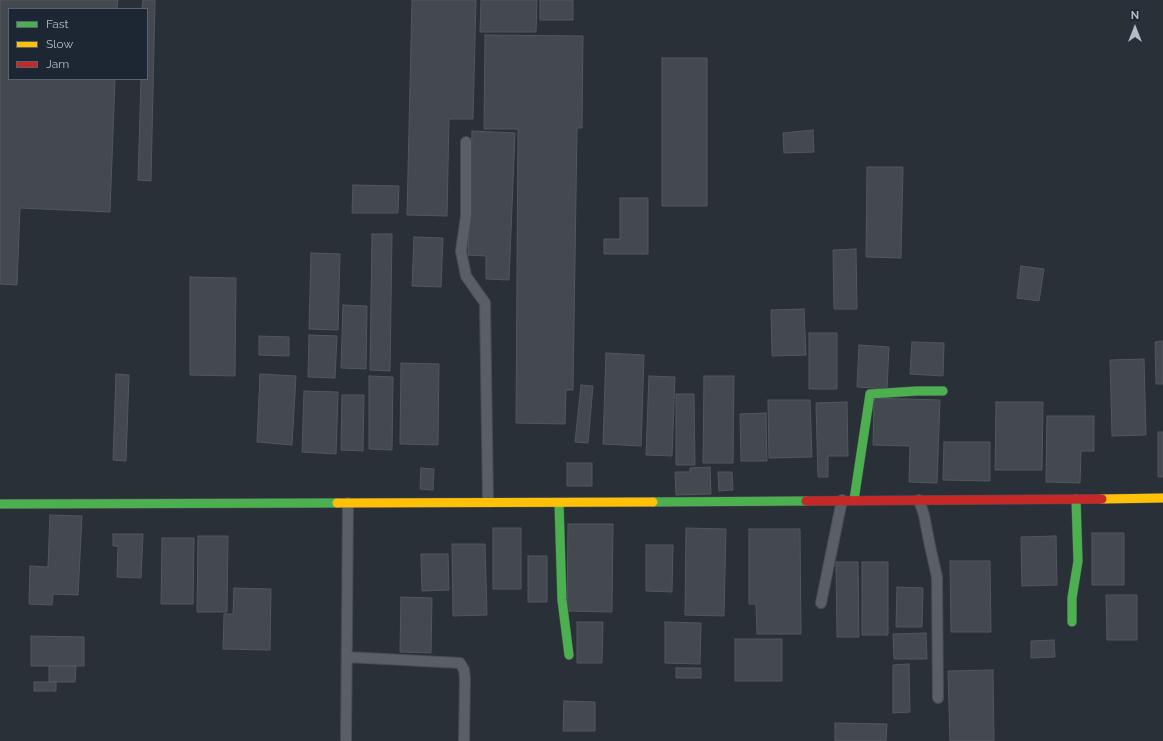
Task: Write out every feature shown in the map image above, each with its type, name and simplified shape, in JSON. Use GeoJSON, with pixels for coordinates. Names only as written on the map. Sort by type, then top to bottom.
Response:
{"type":"FeatureCollection","features":[{"type":"Feature","properties":{"kind":"street"},"geometry":{"type":"LineString","coordinates":[[854,500],[870,394],[943,391]]}},
{"type":"Feature","properties":{"kind":"street"},"geometry":{"type":"LineString","coordinates":[[0,504],[348,502],[559,503],[1163,498]]}},
{"type":"Feature","properties":{"kind":"street"},"geometry":{"type":"LineString","coordinates":[[1072,622],[1072,598],[1078,562],[1076,499]]}},
{"type":"Feature","properties":{"kind":"street"},"geometry":{"type":"LineString","coordinates":[[559,503],[562,600],[569,655]]}},
{"type":"Feature","properties":{"kind":"lane"},"geometry":{"type":"LineString","coordinates":[[466,142],[466,216],[461,251],[466,276],[485,304],[488,502]]}},
{"type":"Feature","properties":{"kind":"lane"},"geometry":{"type":"LineString","coordinates":[[822,603],[842,500]]}},
{"type":"Feature","properties":{"kind":"lane"},"geometry":{"type":"LineString","coordinates":[[920,500],[937,577],[938,698]]}},
{"type":"Feature","properties":{"kind":"lane"},"geometry":{"type":"LineString","coordinates":[[346,741],[348,502]]}},
{"type":"Feature","properties":{"kind":"lane"},"geometry":{"type":"LineString","coordinates":[[347,656],[460,663],[464,670],[465,678],[464,741]]}},
{"type":"Feature","properties":{"kind":"building"},"geometry":{"type":"Polygon","coordinates":[[[0,0],[118,0],[117,8],[8,8],[8,80],[115,80],[110,212],[20,208],[17,285],[0,284],[0,0]]]}},
{"type":"Feature","properties":{"kind":"building"},"geometry":{"type":"Polygon","coordinates":[[[143,0],[155,0],[151,181],[138,180],[141,80],[148,80],[148,8],[142,8],[143,0]]]}},
{"type":"Feature","properties":{"kind":"building"},"geometry":{"type":"Polygon","coordinates":[[[412,0],[476,0],[473,119],[449,119],[447,216],[407,215],[412,0]]]}},
{"type":"Feature","properties":{"kind":"building"},"geometry":{"type":"Polygon","coordinates":[[[481,0],[537,0],[536,32],[480,32],[481,0]]]}},
{"type":"Feature","properties":{"kind":"building"},"geometry":{"type":"Polygon","coordinates":[[[540,0],[573,0],[573,20],[540,20],[540,0]]]}},
{"type":"Feature","properties":{"kind":"building"},"geometry":{"type":"Polygon","coordinates":[[[485,35],[583,36],[582,128],[577,128],[573,390],[566,390],[565,424],[516,423],[518,129],[484,129],[485,35]]]}},
{"type":"Feature","properties":{"kind":"building"},"geometry":{"type":"Polygon","coordinates":[[[662,58],[707,58],[707,206],[662,206],[662,58]]]}},
{"type":"Feature","properties":{"kind":"building"},"geometry":{"type":"Polygon","coordinates":[[[813,130],[814,152],[784,153],[783,133],[813,130]]]}},
{"type":"Feature","properties":{"kind":"building"},"geometry":{"type":"Polygon","coordinates":[[[472,131],[515,133],[509,280],[486,279],[486,256],[468,255],[472,131]]]}},
{"type":"Feature","properties":{"kind":"building"},"geometry":{"type":"Polygon","coordinates":[[[867,167],[903,167],[901,258],[866,257],[867,167]]]}},
{"type":"Feature","properties":{"kind":"building"},"geometry":{"type":"Polygon","coordinates":[[[353,185],[399,186],[398,213],[352,213],[353,185]]]}},
{"type":"Feature","properties":{"kind":"building"},"geometry":{"type":"Polygon","coordinates":[[[620,198],[648,198],[648,254],[604,254],[604,239],[620,239],[620,198]]]}},
{"type":"Feature","properties":{"kind":"building"},"geometry":{"type":"Polygon","coordinates":[[[372,234],[392,234],[390,371],[370,370],[372,234]]]}},
{"type":"Feature","properties":{"kind":"building"},"geometry":{"type":"Polygon","coordinates":[[[414,237],[443,238],[441,287],[412,286],[414,237]]]}},
{"type":"Feature","properties":{"kind":"building"},"geometry":{"type":"Polygon","coordinates":[[[856,249],[857,309],[834,309],[833,250],[856,249]]]}},
{"type":"Feature","properties":{"kind":"building"},"geometry":{"type":"Polygon","coordinates":[[[311,253],[340,254],[338,330],[309,329],[311,253]]]}},
{"type":"Feature","properties":{"kind":"building"},"geometry":{"type":"Polygon","coordinates":[[[1021,266],[1044,269],[1039,301],[1017,298],[1021,266]]]}},
{"type":"Feature","properties":{"kind":"building"},"geometry":{"type":"Polygon","coordinates":[[[190,277],[236,278],[235,376],[190,375],[190,277]]]}},
{"type":"Feature","properties":{"kind":"building"},"geometry":{"type":"Polygon","coordinates":[[[343,305],[367,306],[366,369],[341,368],[343,305]]]}},
{"type":"Feature","properties":{"kind":"building"},"geometry":{"type":"Polygon","coordinates":[[[804,309],[806,355],[772,356],[771,310],[804,309]]]}},
{"type":"Feature","properties":{"kind":"building"},"geometry":{"type":"Polygon","coordinates":[[[809,333],[837,333],[837,389],[809,389],[809,333]]]}},
{"type":"Feature","properties":{"kind":"building"},"geometry":{"type":"Polygon","coordinates":[[[309,335],[337,336],[335,378],[308,377],[309,335]]]}},
{"type":"Feature","properties":{"kind":"building"},"geometry":{"type":"Polygon","coordinates":[[[259,336],[289,337],[289,356],[259,355],[259,336]]]}},
{"type":"Feature","properties":{"kind":"building"},"geometry":{"type":"Polygon","coordinates":[[[1163,341],[1163,384],[1156,384],[1155,342],[1163,341]]]}},
{"type":"Feature","properties":{"kind":"building"},"geometry":{"type":"Polygon","coordinates":[[[912,342],[944,343],[943,376],[910,374],[912,342]]]}},
{"type":"Feature","properties":{"kind":"building"},"geometry":{"type":"Polygon","coordinates":[[[859,345],[889,347],[887,389],[857,387],[859,345]]]}},
{"type":"Feature","properties":{"kind":"building"},"geometry":{"type":"Polygon","coordinates":[[[606,353],[644,355],[641,446],[603,444],[606,353]]]}},
{"type":"Feature","properties":{"kind":"building"},"geometry":{"type":"Polygon","coordinates":[[[1144,359],[1146,435],[1112,436],[1110,360],[1144,359]]]}},
{"type":"Feature","properties":{"kind":"building"},"geometry":{"type":"Polygon","coordinates":[[[401,363],[439,364],[438,445],[400,444],[401,363]]]}},
{"type":"Feature","properties":{"kind":"building"},"geometry":{"type":"Polygon","coordinates":[[[116,374],[129,375],[126,461],[113,460],[116,374]]]}},
{"type":"Feature","properties":{"kind":"building"},"geometry":{"type":"Polygon","coordinates":[[[260,374],[296,376],[292,445],[257,442],[260,374]]]}},
{"type":"Feature","properties":{"kind":"building"},"geometry":{"type":"Polygon","coordinates":[[[369,376],[393,377],[392,450],[369,449],[369,376]]]}},
{"type":"Feature","properties":{"kind":"building"},"geometry":{"type":"Polygon","coordinates":[[[649,376],[675,377],[672,456],[646,455],[649,376]]]}},
{"type":"Feature","properties":{"kind":"building"},"geometry":{"type":"Polygon","coordinates":[[[704,376],[734,376],[733,463],[703,463],[704,376]]]}},
{"type":"Feature","properties":{"kind":"building"},"geometry":{"type":"Polygon","coordinates":[[[581,385],[593,386],[588,443],[575,442],[581,385]]]}},
{"type":"Feature","properties":{"kind":"building"},"geometry":{"type":"Polygon","coordinates":[[[304,391],[338,392],[336,454],[302,452],[304,391]]]}},
{"type":"Feature","properties":{"kind":"building"},"geometry":{"type":"Polygon","coordinates":[[[676,394],[694,394],[695,465],[676,465],[676,394]]]}},
{"type":"Feature","properties":{"kind":"building"},"geometry":{"type":"Polygon","coordinates":[[[342,395],[364,395],[363,451],[341,450],[342,395]]]}},
{"type":"Feature","properties":{"kind":"building"},"geometry":{"type":"Polygon","coordinates":[[[874,398],[940,400],[937,483],[909,482],[910,446],[873,445],[874,398]]]}},
{"type":"Feature","properties":{"kind":"building"},"geometry":{"type":"Polygon","coordinates":[[[768,400],[810,400],[812,457],[769,458],[768,400]]]}},
{"type":"Feature","properties":{"kind":"building"},"geometry":{"type":"Polygon","coordinates":[[[847,402],[848,456],[828,456],[828,477],[818,477],[816,403],[847,402]]]}},
{"type":"Feature","properties":{"kind":"building"},"geometry":{"type":"Polygon","coordinates":[[[996,402],[1043,402],[1042,470],[995,470],[996,402]]]}},
{"type":"Feature","properties":{"kind":"building"},"geometry":{"type":"Polygon","coordinates":[[[766,413],[767,461],[741,461],[740,414],[766,413]]]}},
{"type":"Feature","properties":{"kind":"building"},"geometry":{"type":"Polygon","coordinates":[[[1047,416],[1094,416],[1094,451],[1081,451],[1080,483],[1046,482],[1047,416]]]}},
{"type":"Feature","properties":{"kind":"building"},"geometry":{"type":"Polygon","coordinates":[[[1158,432],[1163,432],[1163,477],[1158,477],[1158,432]]]}},
{"type":"Feature","properties":{"kind":"building"},"geometry":{"type":"Polygon","coordinates":[[[944,442],[990,442],[990,481],[943,480],[944,442]]]}},
{"type":"Feature","properties":{"kind":"building"},"geometry":{"type":"Polygon","coordinates":[[[567,463],[592,463],[592,486],[567,486],[567,463]]]}},
{"type":"Feature","properties":{"kind":"building"},"geometry":{"type":"Polygon","coordinates":[[[710,467],[711,494],[676,495],[675,472],[690,472],[690,468],[710,467]]]}},
{"type":"Feature","properties":{"kind":"building"},"geometry":{"type":"Polygon","coordinates":[[[421,468],[434,469],[433,490],[420,489],[421,468]]]}},
{"type":"Feature","properties":{"kind":"building"},"geometry":{"type":"Polygon","coordinates":[[[718,472],[732,472],[733,490],[719,491],[718,472]]]}},
{"type":"Feature","properties":{"kind":"building"},"geometry":{"type":"Polygon","coordinates":[[[50,515],[82,516],[78,595],[53,594],[52,605],[29,604],[30,566],[48,567],[50,515]]]}},
{"type":"Feature","properties":{"kind":"building"},"geometry":{"type":"Polygon","coordinates":[[[568,524],[613,524],[612,612],[567,611],[568,524]]]}},
{"type":"Feature","properties":{"kind":"building"},"geometry":{"type":"Polygon","coordinates":[[[493,528],[521,528],[521,589],[493,589],[493,528]]]}},
{"type":"Feature","properties":{"kind":"building"},"geometry":{"type":"Polygon","coordinates":[[[686,528],[726,529],[724,616],[685,615],[686,528]]]}},
{"type":"Feature","properties":{"kind":"building"},"geometry":{"type":"Polygon","coordinates":[[[749,529],[800,529],[801,634],[757,634],[756,604],[749,604],[749,529]]]}},
{"type":"Feature","properties":{"kind":"building"},"geometry":{"type":"Polygon","coordinates":[[[1092,533],[1124,533],[1124,585],[1092,585],[1092,533]]]}},
{"type":"Feature","properties":{"kind":"building"},"geometry":{"type":"Polygon","coordinates":[[[113,534],[143,534],[141,578],[117,577],[118,546],[113,546],[113,534]]]}},
{"type":"Feature","properties":{"kind":"building"},"geometry":{"type":"Polygon","coordinates":[[[198,536],[228,536],[227,612],[197,612],[198,536]]]}},
{"type":"Feature","properties":{"kind":"building"},"geometry":{"type":"Polygon","coordinates":[[[1056,536],[1057,585],[1022,586],[1021,537],[1056,536]]]}},
{"type":"Feature","properties":{"kind":"building"},"geometry":{"type":"Polygon","coordinates":[[[162,538],[194,538],[193,604],[161,604],[162,538]]]}},
{"type":"Feature","properties":{"kind":"building"},"geometry":{"type":"Polygon","coordinates":[[[452,544],[485,544],[487,615],[453,616],[452,544]]]}},
{"type":"Feature","properties":{"kind":"building"},"geometry":{"type":"Polygon","coordinates":[[[646,545],[673,545],[672,592],[646,591],[646,545]]]}},
{"type":"Feature","properties":{"kind":"building"},"geometry":{"type":"Polygon","coordinates":[[[421,554],[448,554],[449,590],[422,591],[421,554]]]}},
{"type":"Feature","properties":{"kind":"building"},"geometry":{"type":"Polygon","coordinates":[[[528,556],[547,556],[547,602],[528,602],[528,556]]]}},
{"type":"Feature","properties":{"kind":"building"},"geometry":{"type":"Polygon","coordinates":[[[950,561],[990,561],[991,632],[951,632],[950,561]]]}},
{"type":"Feature","properties":{"kind":"building"},"geometry":{"type":"Polygon","coordinates":[[[836,562],[858,562],[859,637],[837,637],[836,562]]]}},
{"type":"Feature","properties":{"kind":"building"},"geometry":{"type":"Polygon","coordinates":[[[862,562],[888,562],[888,635],[862,635],[862,562]]]}},
{"type":"Feature","properties":{"kind":"building"},"geometry":{"type":"Polygon","coordinates":[[[897,587],[923,588],[922,627],[896,627],[897,587]]]}},
{"type":"Feature","properties":{"kind":"building"},"geometry":{"type":"Polygon","coordinates":[[[234,588],[271,589],[270,650],[223,649],[224,614],[233,614],[234,588]]]}},
{"type":"Feature","properties":{"kind":"building"},"geometry":{"type":"Polygon","coordinates":[[[1106,595],[1137,595],[1137,640],[1107,640],[1106,595]]]}},
{"type":"Feature","properties":{"kind":"building"},"geometry":{"type":"Polygon","coordinates":[[[401,597],[432,598],[431,653],[400,652],[401,597]]]}},
{"type":"Feature","properties":{"kind":"building"},"geometry":{"type":"Polygon","coordinates":[[[577,622],[603,622],[602,663],[577,663],[577,622]]]}},
{"type":"Feature","properties":{"kind":"building"},"geometry":{"type":"Polygon","coordinates":[[[665,622],[701,623],[700,664],[665,663],[665,622]]]}},
{"type":"Feature","properties":{"kind":"building"},"geometry":{"type":"Polygon","coordinates":[[[926,633],[927,659],[894,659],[893,634],[926,633]]]}},
{"type":"Feature","properties":{"kind":"building"},"geometry":{"type":"Polygon","coordinates":[[[31,636],[84,637],[84,666],[31,666],[31,636]]]}},
{"type":"Feature","properties":{"kind":"building"},"geometry":{"type":"Polygon","coordinates":[[[735,639],[782,639],[782,681],[735,681],[735,639]]]}},
{"type":"Feature","properties":{"kind":"building"},"geometry":{"type":"Polygon","coordinates":[[[1054,640],[1055,657],[1031,658],[1031,641],[1054,640]]]}},
{"type":"Feature","properties":{"kind":"building"},"geometry":{"type":"Polygon","coordinates":[[[909,664],[910,712],[893,713],[893,665],[909,664]]]}},
{"type":"Feature","properties":{"kind":"building"},"geometry":{"type":"Polygon","coordinates":[[[49,666],[76,666],[75,682],[49,682],[49,666]]]}},
{"type":"Feature","properties":{"kind":"building"},"geometry":{"type":"Polygon","coordinates":[[[676,668],[701,668],[701,678],[676,678],[676,668]]]}},
{"type":"Feature","properties":{"kind":"building"},"geometry":{"type":"Polygon","coordinates":[[[993,670],[994,741],[950,741],[948,671],[993,670]]]}},
{"type":"Feature","properties":{"kind":"building"},"geometry":{"type":"Polygon","coordinates":[[[34,682],[56,682],[56,691],[34,691],[34,682]]]}},
{"type":"Feature","properties":{"kind":"building"},"geometry":{"type":"Polygon","coordinates":[[[564,701],[595,702],[595,731],[563,731],[564,701]]]}},
{"type":"Feature","properties":{"kind":"building"},"geometry":{"type":"Polygon","coordinates":[[[835,723],[887,724],[886,741],[835,741],[835,723]]]}},
{"type":"Feature","properties":{"kind":"traffic: fast"},"geometry":{"type":"LineString","coordinates":[[854,500],[870,394],[943,391]]}},
{"type":"Feature","properties":{"kind":"traffic: fast"},"geometry":{"type":"LineString","coordinates":[[1072,622],[1072,598],[1078,561],[1076,499]]}},
{"type":"Feature","properties":{"kind":"traffic: fast"},"geometry":{"type":"LineString","coordinates":[[653,502],[806,501]]}},
{"type":"Feature","properties":{"kind":"traffic: fast"},"geometry":{"type":"LineString","coordinates":[[0,504],[337,503]]}},
{"type":"Feature","properties":{"kind":"traffic: fast"},"geometry":{"type":"LineString","coordinates":[[559,503],[562,600],[569,655]]}},
{"type":"Feature","properties":{"kind":"traffic: slow"},"geometry":{"type":"LineString","coordinates":[[1102,499],[1163,498]]}},
{"type":"Feature","properties":{"kind":"traffic: slow"},"geometry":{"type":"LineString","coordinates":[[337,503],[653,502]]}},
{"type":"Feature","properties":{"kind":"traffic: jam"},"geometry":{"type":"LineString","coordinates":[[806,501],[1102,499]]}}]}
